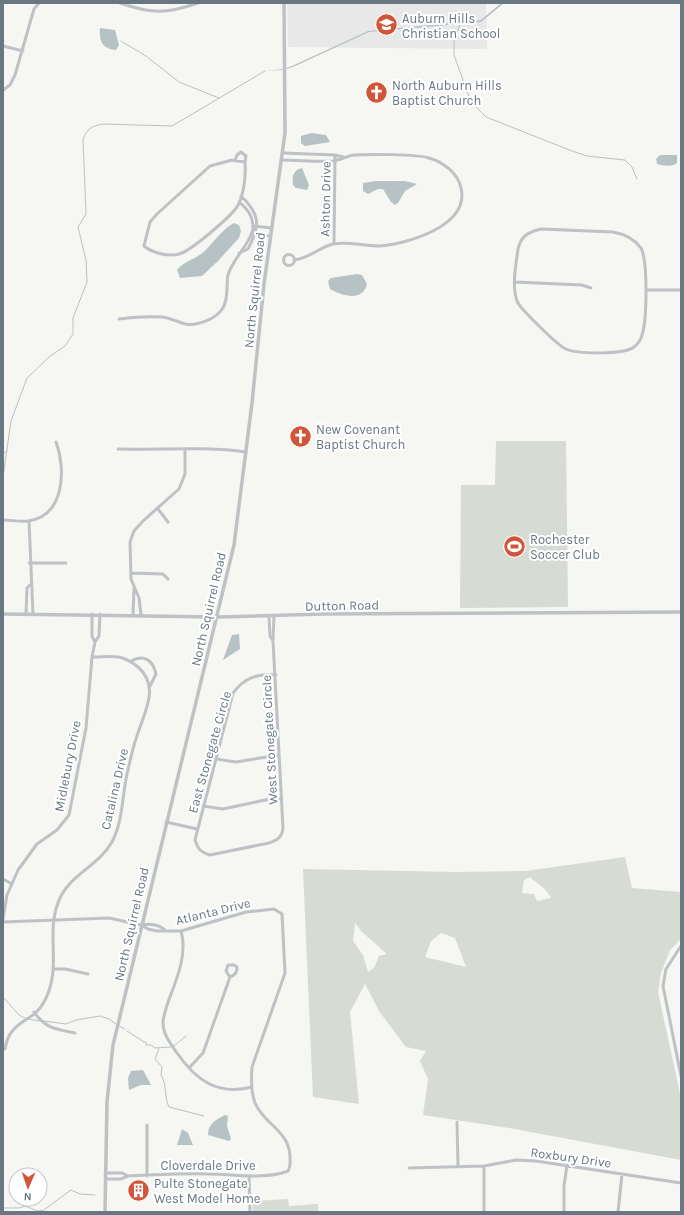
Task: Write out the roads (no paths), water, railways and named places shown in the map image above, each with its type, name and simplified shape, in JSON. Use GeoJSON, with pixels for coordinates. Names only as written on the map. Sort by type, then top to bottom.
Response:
{"type":"FeatureCollection","features":[{"type":"Feature","properties":{"kind":"street"},"geometry":{"type":"LineString","coordinates":[[3,90],[12,80],[23,51],[34,10],[39,3]]}},
{"type":"Feature","properties":{"kind":"street"},"geometry":{"type":"LineString","coordinates":[[120,3],[157,12],[173,10],[198,3]]}},
{"type":"Feature","properties":{"kind":"street","name":"North Squirrel Road"},"geometry":{"type":"LineString","coordinates":[[105,1212],[107,1102],[110,1063],[141,925],[218,617],[234,545],[270,236],[286,124],[284,3]]}},
{"type":"Feature","properties":{"kind":"street"},"geometry":{"type":"LineString","coordinates":[[3,46],[23,51]]}},
{"type":"Feature","properties":{"kind":"street"},"geometry":{"type":"LineString","coordinates":[[235,161],[241,152],[246,156],[241,196],[239,202],[228,217],[187,250],[178,254],[154,252],[144,246],[150,222],[210,166],[220,162],[245,162]]}},
{"type":"Feature","properties":{"kind":"street"},"geometry":{"type":"LineString","coordinates":[[283,153],[335,154],[342,157]]}},
{"type":"Feature","properties":{"kind":"street"},"geometry":{"type":"LineString","coordinates":[[310,154],[310,160]]}},
{"type":"Feature","properties":{"kind":"street","name":"Ashton Drive"},"geometry":{"type":"LineString","coordinates":[[334,244],[335,154]]}},
{"type":"Feature","properties":{"kind":"street"},"geometry":{"type":"LineString","coordinates":[[282,160],[335,160],[342,157],[358,155],[419,156],[430,158],[441,163],[456,175],[461,185],[462,196],[459,209],[452,217],[436,229],[420,237],[389,245],[334,244],[294,260]]}},
{"type":"Feature","properties":{"kind":"street"},"geometry":{"type":"LineString","coordinates":[[239,253],[248,249],[256,234],[257,227],[257,220],[252,206],[241,196]]}},
{"type":"Feature","properties":{"kind":"street"},"geometry":{"type":"LineString","coordinates":[[119,319],[140,316],[162,317],[172,318],[186,324],[198,324],[214,317],[224,305],[228,289],[228,276],[239,253],[252,233],[253,221],[248,209],[239,202]]}},
{"type":"Feature","properties":{"kind":"street"},"geometry":{"type":"LineString","coordinates":[[253,226],[271,228]]}},
{"type":"Feature","properties":{"kind":"street"},"geometry":{"type":"LineString","coordinates":[[541,229],[624,234],[631,238],[641,249],[646,262],[646,290],[644,329],[639,342],[634,347],[628,350],[612,353],[571,350],[560,346],[521,308],[516,299],[515,282],[518,249],[523,237],[527,233],[541,229]]}},
{"type":"Feature","properties":{"kind":"street"},"geometry":{"type":"LineString","coordinates":[[252,233],[270,236]]}},
{"type":"Feature","properties":{"kind":"street"},"geometry":{"type":"LineString","coordinates":[[515,282],[582,285],[591,288]]}},
{"type":"Feature","properties":{"kind":"street"},"geometry":{"type":"LineString","coordinates":[[646,290],[681,290]]}},
{"type":"Feature","properties":{"kind":"street"},"geometry":{"type":"LineString","coordinates":[[3,520],[28,521],[44,515],[58,498],[62,482],[60,452],[56,442]]}},
{"type":"Feature","properties":{"kind":"street"},"geometry":{"type":"LineString","coordinates":[[118,449],[185,450],[216,448],[246,452]]}},
{"type":"Feature","properties":{"kind":"street"},"geometry":{"type":"LineString","coordinates":[[133,615],[134,588],[131,573],[130,542],[134,531],[179,489],[185,474],[185,450]]}},
{"type":"Feature","properties":{"kind":"street"},"geometry":{"type":"LineString","coordinates":[[158,509],[168,522]]}},
{"type":"Feature","properties":{"kind":"street"},"geometry":{"type":"LineString","coordinates":[[28,521],[32,614]]}},
{"type":"Feature","properties":{"kind":"street"},"geometry":{"type":"LineString","coordinates":[[29,563],[66,563]]}},
{"type":"Feature","properties":{"kind":"street"},"geometry":{"type":"LineString","coordinates":[[131,573],[163,574],[168,579]]}},
{"type":"Feature","properties":{"kind":"street"},"geometry":{"type":"LineString","coordinates":[[26,614],[27,588],[30,585]]}},
{"type":"Feature","properties":{"kind":"street"},"geometry":{"type":"LineString","coordinates":[[134,588],[139,598],[141,615]]}},
{"type":"Feature","properties":{"kind":"street","name":"Dutton Road"},"geometry":{"type":"LineString","coordinates":[[3,614],[269,617],[324,614],[681,612]]}},
{"type":"Feature","properties":{"kind":"street","name":"Midlebury Drive"},"geometry":{"type":"LineString","coordinates":[[92,614],[92,636],[95,642]]}},
{"type":"Feature","properties":{"kind":"street","name":"Midlebury Drive"},"geometry":{"type":"LineString","coordinates":[[3,920],[8,895],[18,870],[37,844],[57,830],[69,816],[86,728],[92,657],[95,642],[99,636],[100,614]]}},
{"type":"Feature","properties":{"kind":"street","name":"West Stonegate Circle"},"geometry":{"type":"LineString","coordinates":[[195,840],[199,851],[210,855],[269,843],[280,837],[283,828],[273,641],[274,616]]}},
{"type":"Feature","properties":{"kind":"street","name":"West Stonegate Circle"},"geometry":{"type":"LineString","coordinates":[[269,617],[270,636],[273,641]]}},
{"type":"Feature","properties":{"kind":"street"},"geometry":{"type":"LineString","coordinates":[[92,657],[119,657],[131,661],[142,671],[150,686]]}},
{"type":"Feature","properties":{"kind":"street","name":"Catalina Drive"},"geometry":{"type":"LineString","coordinates":[[5,1049],[6,1040],[11,1031],[43,1004],[51,988],[54,969],[52,920],[61,896],[71,882],[90,868],[112,842],[121,813],[127,774],[137,734],[149,702],[150,686],[156,674],[154,666],[150,660],[143,657],[138,657],[131,661]]}},
{"type":"Feature","properties":{"kind":"street","name":"East Stonegate Circle"},"geometry":{"type":"LineString","coordinates":[[195,840],[234,693],[242,682],[249,678],[264,674],[276,675]]}},
{"type":"Feature","properties":{"kind":"street"},"geometry":{"type":"LineString","coordinates":[[216,758],[236,762],[279,755]]}},
{"type":"Feature","properties":{"kind":"street"},"geometry":{"type":"LineString","coordinates":[[203,806],[223,809],[270,799],[282,799]]}},
{"type":"Feature","properties":{"kind":"street"},"geometry":{"type":"LineString","coordinates":[[166,822],[197,829]]}},
{"type":"Feature","properties":{"kind":"street"},"geometry":{"type":"LineString","coordinates":[[3,879],[12,884]]}},
{"type":"Feature","properties":{"kind":"street","name":"Atlanta Drive"},"geometry":{"type":"LineString","coordinates":[[141,925],[148,929],[181,931],[246,912],[274,909],[280,911],[283,919],[284,973],[264,1036],[252,1067],[252,1087]]}},
{"type":"Feature","properties":{"kind":"street"},"geometry":{"type":"LineString","coordinates":[[3,920],[109,918],[141,925]]}},
{"type":"Feature","properties":{"kind":"street","name":"Atlanta Drive"},"geometry":{"type":"LineString","coordinates":[[141,925],[150,923],[162,927],[166,931]]}},
{"type":"Feature","properties":{"kind":"street"},"geometry":{"type":"LineString","coordinates":[[181,931],[183,944],[182,956],[163,1024],[170,1044],[198,1078],[219,1088],[240,1090],[252,1087]]}},
{"type":"Feature","properties":{"kind":"street"},"geometry":{"type":"LineString","coordinates":[[681,946],[666,969],[663,986],[681,1076]]}},
{"type":"Feature","properties":{"kind":"street"},"geometry":{"type":"LineString","coordinates":[[54,969],[65,969],[88,974]]}},
{"type":"Feature","properties":{"kind":"street"},"geometry":{"type":"LineString","coordinates":[[189,1068],[204,1053],[230,977]]}},
{"type":"Feature","properties":{"kind":"street"},"geometry":{"type":"LineString","coordinates":[[34,1012],[41,1022],[52,1028],[75,1033]]}},
{"type":"Feature","properties":{"kind":"street","name":"Cloverdale Drive"},"geometry":{"type":"LineString","coordinates":[[105,1179],[121,1179],[128,1176],[197,1174],[248,1176],[282,1173],[288,1171],[290,1161],[288,1143],[278,1128],[260,1112],[255,1103],[252,1087]]}},
{"type":"Feature","properties":{"kind":"street"},"geometry":{"type":"LineString","coordinates":[[457,1122],[458,1165]]}},
{"type":"Feature","properties":{"kind":"street"},"geometry":{"type":"LineString","coordinates":[[147,1125],[147,1176]]}},
{"type":"Feature","properties":{"kind":"street","name":"Roxbury Drive"},"geometry":{"type":"LineString","coordinates":[[409,1168],[458,1165],[484,1166],[516,1160],[567,1165],[681,1183]]}},
{"type":"Feature","properties":{"kind":"street"},"geometry":{"type":"LineString","coordinates":[[564,1212],[564,1186],[567,1165]]}},
{"type":"Feature","properties":{"kind":"street"},"geometry":{"type":"LineString","coordinates":[[484,1166],[484,1212]]}},
{"type":"Feature","properties":{"kind":"street","name":"Cloverdale Drive"},"geometry":{"type":"LineString","coordinates":[[106,1173],[122,1173],[128,1176]]}},
{"type":"Feature","properties":{"kind":"street"},"geometry":{"type":"LineString","coordinates":[[618,1212],[622,1174]]}},
{"type":"Feature","properties":{"kind":"street"},"geometry":{"type":"LineString","coordinates":[[248,1176],[250,1212]]}},
{"type":"Feature","properties":{"kind":"waterway"},"geometry":{"type":"LineString","coordinates":[[460,24],[454,42],[454,55],[471,102],[486,117],[587,156],[625,160],[632,167],[637,179]]}},
{"type":"Feature","properties":{"kind":"waterway"},"geometry":{"type":"LineString","coordinates":[[121,41],[146,56],[179,82],[219,98]]}},
{"type":"Feature","properties":{"kind":"waterway"},"geometry":{"type":"LineString","coordinates":[[3,477],[11,421],[27,378],[49,357],[65,346],[73,334],[73,318],[87,282],[86,260],[78,227],[86,214],[83,140],[86,133],[93,127],[103,124],[172,126],[265,71]]}},
{"type":"Feature","properties":{"kind":"waterway"},"geometry":{"type":"LineString","coordinates":[[3,454],[7,451]]}},
{"type":"Feature","properties":{"kind":"waterway"},"geometry":{"type":"LineString","coordinates":[[3,997],[19,1015],[25,1018]]}},
{"type":"Feature","properties":{"kind":"waterway"},"geometry":{"type":"LineString","coordinates":[[44,1021],[66,1024],[76,1020],[100,1016],[109,1019],[116,1024]]}},
{"type":"Feature","properties":{"kind":"waterway"},"geometry":{"type":"LineString","coordinates":[[28,1019],[40,1021]]}},
{"type":"Feature","properties":{"kind":"waterway"},"geometry":{"type":"LineString","coordinates":[[119,1026],[125,1029]]}},
{"type":"Feature","properties":{"kind":"waterway"},"geometry":{"type":"LineString","coordinates":[[127,1031],[146,1042],[146,1045],[151,1045],[155,1048],[171,1047]]}},
{"type":"Feature","properties":{"kind":"waterway"},"geometry":{"type":"LineString","coordinates":[[174,1046],[186,1036]]}},
{"type":"Feature","properties":{"kind":"waterway"},"geometry":{"type":"LineString","coordinates":[[159,1049],[155,1059],[162,1067],[161,1075],[164,1082],[166,1099],[169,1107],[204,1116]]}},
{"type":"Feature","properties":{"kind":"waterway"},"geometry":{"type":"LineString","coordinates":[[3,1208],[19,1208],[25,1206],[38,1211],[44,1210],[71,1190],[80,1194],[95,1195]]}},
{"type":"Feature","properties":{"kind":"place","name":"Auburn Hills Christian School"},"geometry":{"type":"Point","coordinates":[387,25]}},
{"type":"Feature","properties":{"kind":"place","name":"North Auburn Hills Baptist Church"},"geometry":{"type":"Point","coordinates":[377,92]}},
{"type":"Feature","properties":{"kind":"place","name":"New Covenant Baptist Church"},"geometry":{"type":"Point","coordinates":[300,436]}},
{"type":"Feature","properties":{"kind":"place","name":"Rochester Soccer Club"},"geometry":{"type":"Point","coordinates":[514,546]}},
{"type":"Feature","properties":{"kind":"place","name":"Pulte Stonegate West Model Home"},"geometry":{"type":"Point","coordinates":[138,1190]}}]}
